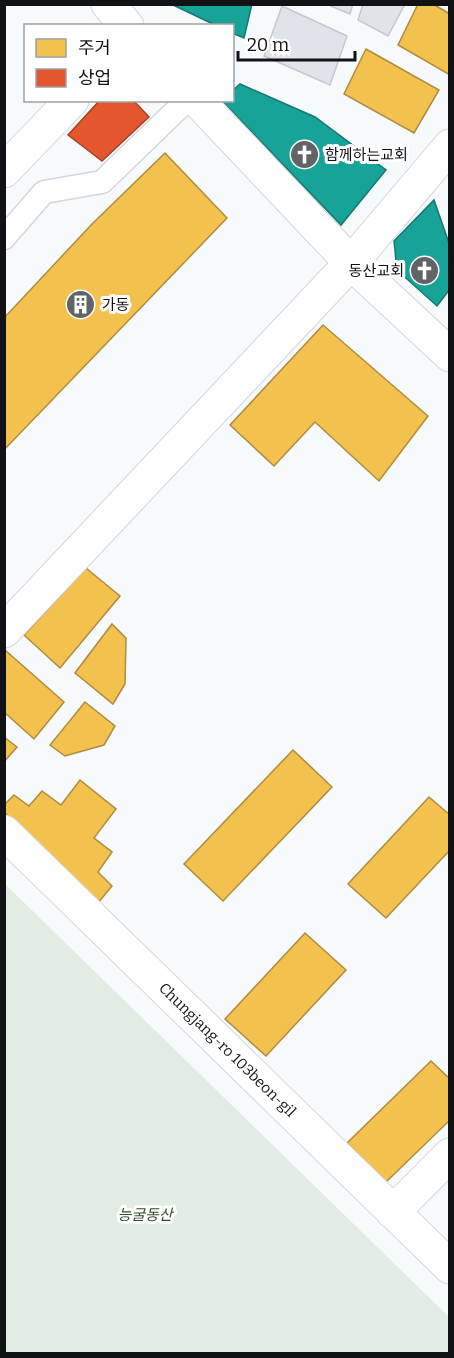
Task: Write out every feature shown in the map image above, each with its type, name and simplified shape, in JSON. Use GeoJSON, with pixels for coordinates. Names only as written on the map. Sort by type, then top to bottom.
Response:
{"type":"FeatureCollection","features":[{"type":"Feature","properties":{"kind":"street"},"geometry":{"type":"LineString","coordinates":[[108,4],[125,24]]}},
{"type":"Feature","properties":{"kind":"street"},"geometry":{"type":"LineString","coordinates":[[4,171],[70,102]]}},
{"type":"Feature","properties":{"kind":"street"},"geometry":{"type":"LineString","coordinates":[[199,102],[351,263],[450,356]]}},
{"type":"Feature","properties":{"kind":"street"},"geometry":{"type":"LineString","coordinates":[[4,631],[351,263],[450,146]]}},
{"type":"Feature","properties":{"kind":"street","name":"Chungjang-ro 103beon-gil"},"geometry":{"type":"LineString","coordinates":[[4,832],[450,1267]]}},
{"type":"Feature","properties":{"kind":"street"},"geometry":{"type":"LineString","coordinates":[[393,1212],[450,1155]]}},
{"type":"Feature","properties":{"kind":"lane"},"geometry":{"type":"LineString","coordinates":[[4,238],[44,192],[102,182],[186,102]]}},
{"type":"Feature","properties":{"kind":"green space","name":"능굴동산"},"geometry":{"type":"Polygon","coordinates":[[[4,883],[448,1316],[449,1353],[5,1353],[4,883]]]}},
{"type":"Feature","properties":{"kind":"building: 주거"},"geometry":{"type":"Polygon","coordinates":[[[418,4],[433,4],[450,14],[450,75],[398,45],[418,4]]]}},
{"type":"Feature","properties":{"kind":"building: 주거"},"geometry":{"type":"Polygon","coordinates":[[[366,49],[439,90],[414,133],[344,94],[366,49]]]}},
{"type":"Feature","properties":{"kind":"building: 주거","name":"가동"},"geometry":{"type":"Polygon","coordinates":[[[165,153],[227,218],[4,450],[4,318],[92,224],[165,153]]]}},
{"type":"Feature","properties":{"kind":"building: 주거"},"geometry":{"type":"Polygon","coordinates":[[[323,325],[428,416],[379,481],[315,422],[274,466],[230,425],[323,325]]]}},
{"type":"Feature","properties":{"kind":"building: 주거"},"geometry":{"type":"Polygon","coordinates":[[[86,568],[120,596],[60,668],[24,635],[86,568]]]}},
{"type":"Feature","properties":{"kind":"building: 주거"},"geometry":{"type":"Polygon","coordinates":[[[112,624],[126,638],[125,684],[113,704],[75,673],[112,624]]]}},
{"type":"Feature","properties":{"kind":"building: 주거"},"geometry":{"type":"Polygon","coordinates":[[[5,650],[64,702],[34,739],[4,712],[5,650]]]}},
{"type":"Feature","properties":{"kind":"building: 주거"},"geometry":{"type":"Polygon","coordinates":[[[85,702],[115,726],[104,745],[65,756],[50,745],[85,702]]]}},
{"type":"Feature","properties":{"kind":"building: 주거"},"geometry":{"type":"Polygon","coordinates":[[[4,737],[17,747],[4,762],[4,737]]]}},
{"type":"Feature","properties":{"kind":"building: 주거"},"geometry":{"type":"Polygon","coordinates":[[[293,750],[332,787],[223,901],[184,864],[293,750]]]}},
{"type":"Feature","properties":{"kind":"building: 주거"},"geometry":{"type":"Polygon","coordinates":[[[80,780],[116,809],[94,838],[112,852],[98,872],[112,886],[98,903],[4,812],[4,805],[14,795],[29,806],[42,791],[61,805],[80,780]]]}},
{"type":"Feature","properties":{"kind":"building: 주거"},"geometry":{"type":"Polygon","coordinates":[[[429,797],[450,815],[450,850],[386,918],[348,884],[429,797]]]}},
{"type":"Feature","properties":{"kind":"building: 주거"},"geometry":{"type":"Polygon","coordinates":[[[305,933],[346,970],[266,1056],[225,1019],[305,933]]]}},
{"type":"Feature","properties":{"kind":"building: 주거"},"geometry":{"type":"Polygon","coordinates":[[[431,1061],[450,1079],[450,1120],[386,1182],[347,1143],[431,1061]]]}},
{"type":"Feature","properties":{"kind":"building: 상업"},"geometry":{"type":"Polygon","coordinates":[[[98,102],[135,102],[149,117],[102,161],[68,135],[98,102]]]}},
{"type":"Feature","properties":{"kind":"building: 공공"},"geometry":{"type":"Polygon","coordinates":[[[171,4],[252,4],[244,38],[234,34],[234,24],[213,24],[171,4]]]}},
{"type":"Feature","properties":{"kind":"building: 공공"},"geometry":{"type":"Polygon","coordinates":[[[240,84],[315,117],[386,170],[341,225],[223,102],[234,102],[234,89],[240,84]]]}},
{"type":"Feature","properties":{"kind":"building: 공공"},"geometry":{"type":"Polygon","coordinates":[[[434,200],[450,246],[450,289],[437,306],[397,270],[394,241],[434,200]]]}},
{"type":"Feature","properties":{"kind":"building: 기타"},"geometry":{"type":"Polygon","coordinates":[[[326,4],[353,4],[350,14],[326,4]]]}},
{"type":"Feature","properties":{"kind":"building: 기타"},"geometry":{"type":"Polygon","coordinates":[[[363,4],[405,4],[388,36],[358,20],[363,4]]]}},
{"type":"Feature","properties":{"kind":"building: 기타"},"geometry":{"type":"Polygon","coordinates":[[[282,6],[347,36],[330,85],[264,56],[282,6]]]}},
{"type":"Feature","properties":{"kind":"place","name":"함께하는교회"},"geometry":{"type":"Point","coordinates":[304,155]}},
{"type":"Feature","properties":{"kind":"place","name":"동산교회"},"geometry":{"type":"Point","coordinates":[425,271]}},
{"type":"Feature","properties":{"kind":"place","name":"가동"},"geometry":{"type":"Point","coordinates":[81,305]}}]}
